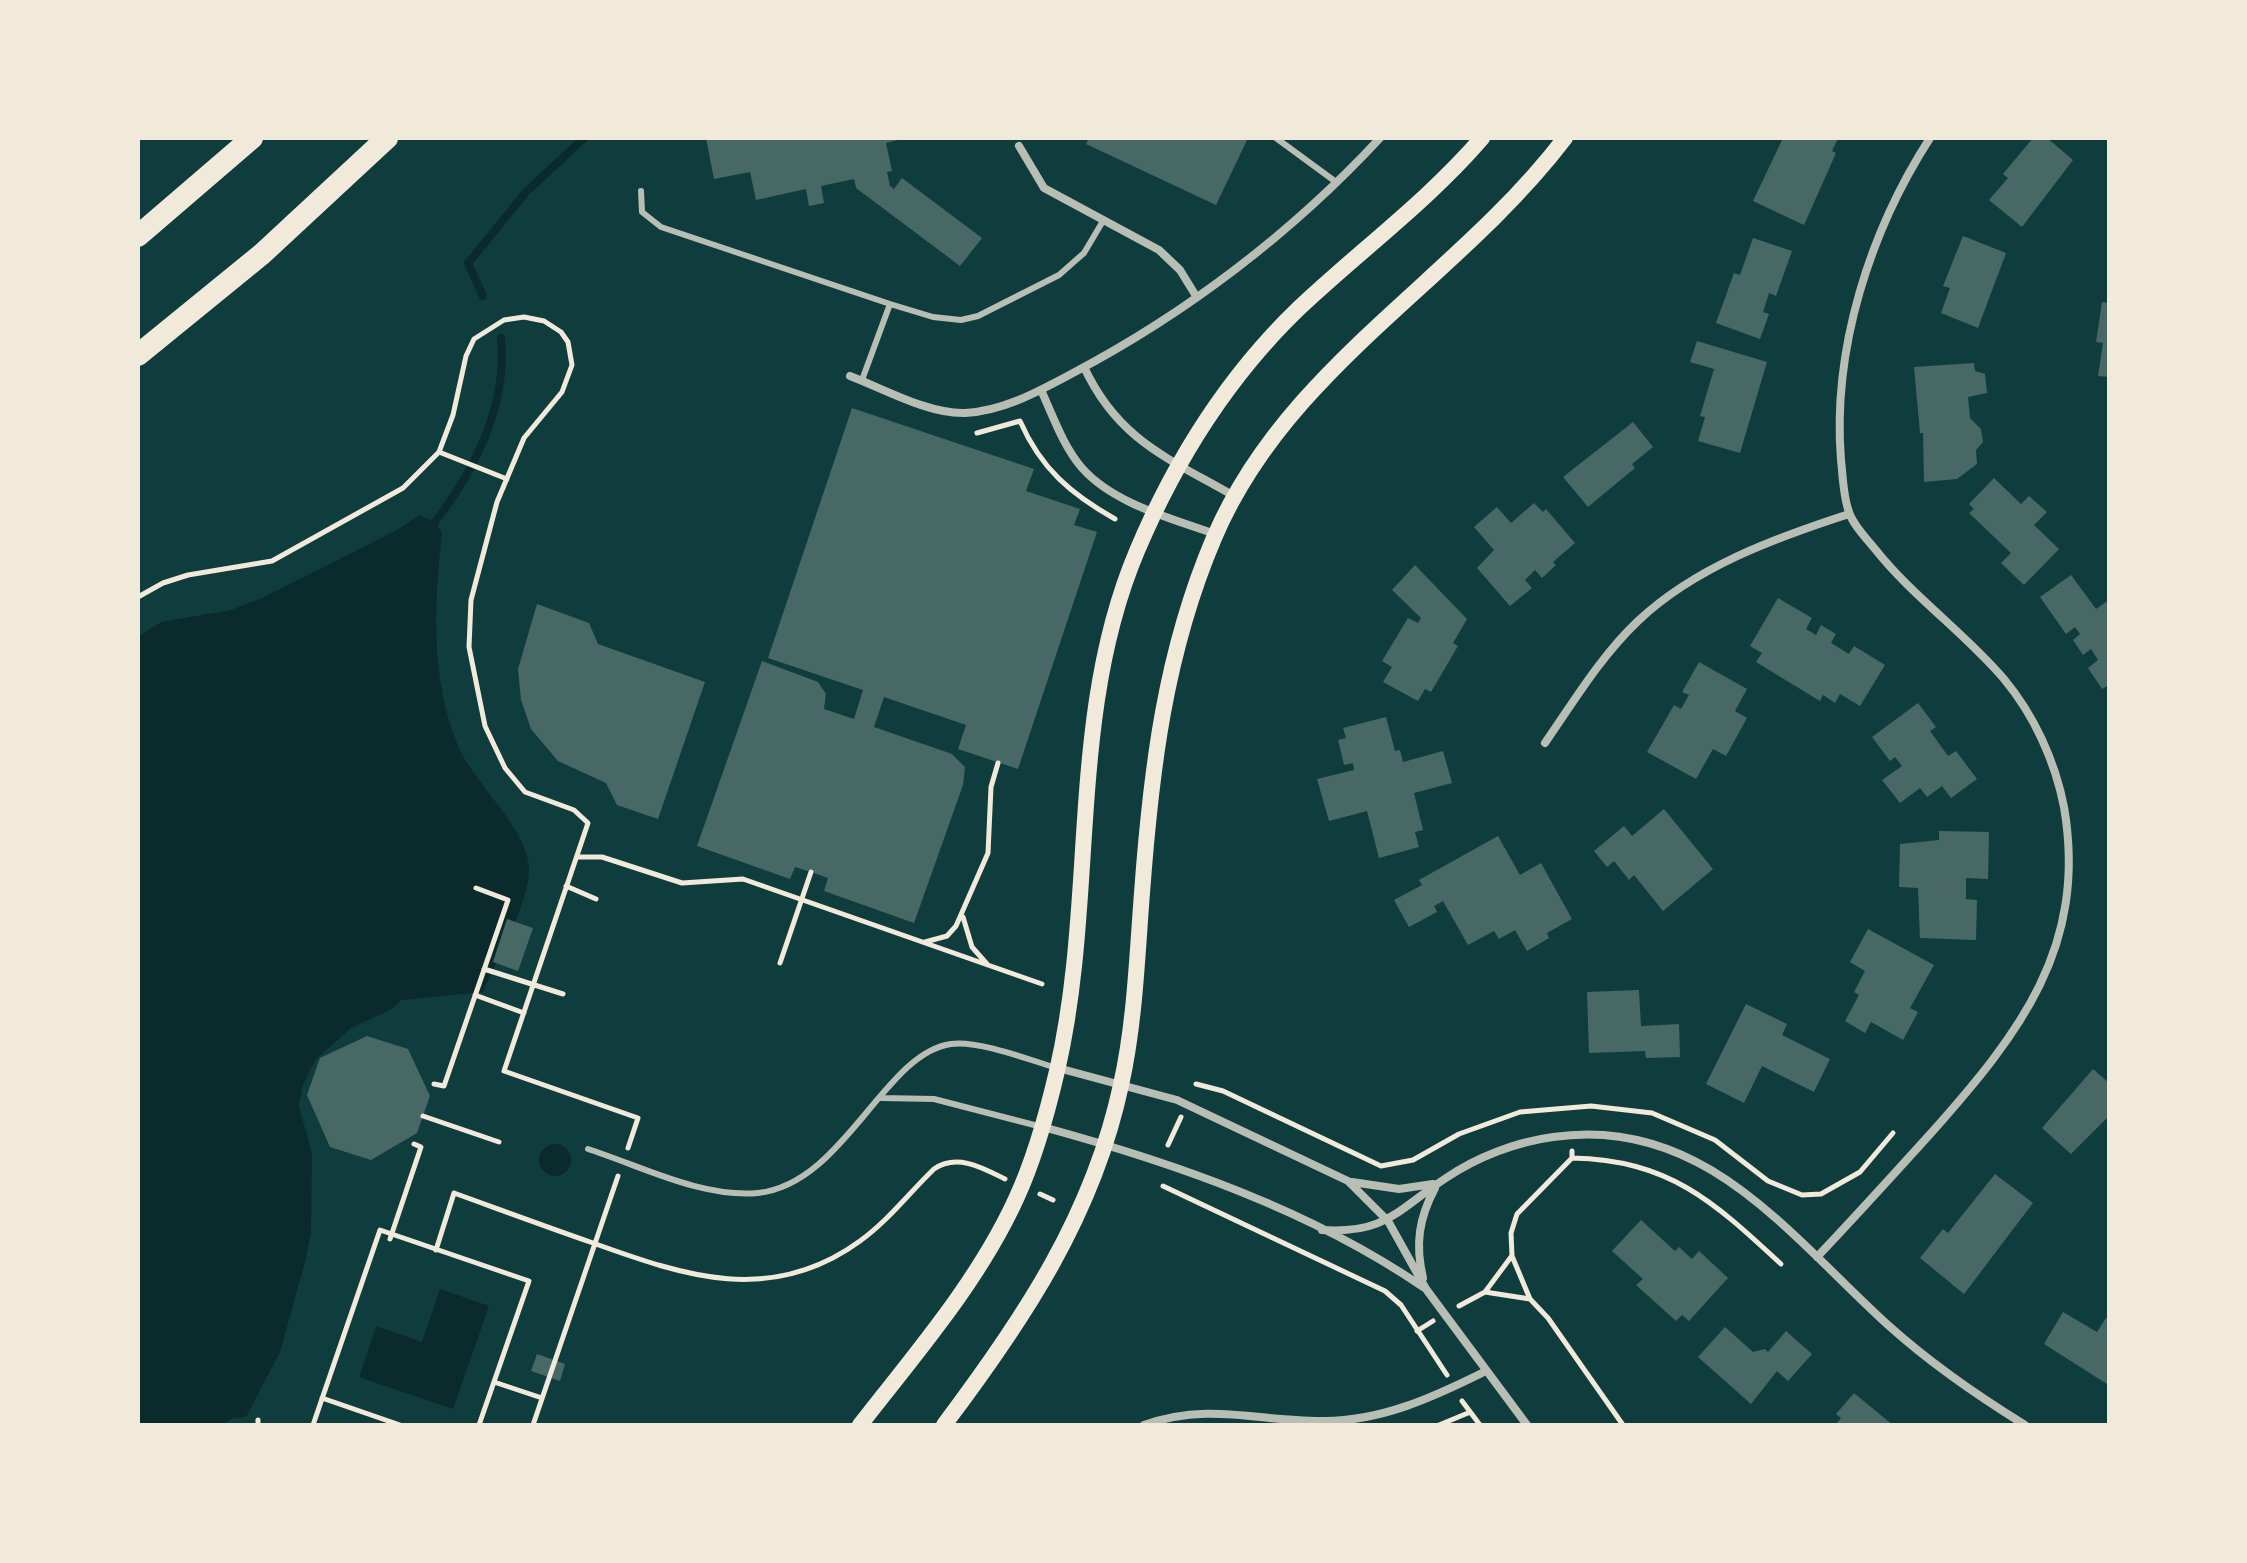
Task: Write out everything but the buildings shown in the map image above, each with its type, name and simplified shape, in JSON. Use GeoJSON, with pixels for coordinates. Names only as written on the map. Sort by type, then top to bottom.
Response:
{"type":"FeatureCollection","features":[{"type":"Feature","properties":{"kind":"highway"},"geometry":{"type":"LineString","coordinates":[[138,236],[252,138]]}},
{"type":"Feature","properties":{"kind":"highway"},"geometry":{"type":"LineString","coordinates":[[138,355],[262,254],[387,138]]}},
{"type":"Feature","properties":{"kind":"main road"},"geometry":{"type":"LineString","coordinates":[[860,1425],[980,1265],[1016,1198],[1042,1127],[1058,1068],[1074,959],[1098,684],[1117,603],[1155,512],[1179,464],[1222,397],[1272,336],[1332,278],[1435,188],[1482,138]]}},
{"type":"Feature","properties":{"kind":"main road"},"geometry":{"type":"LineString","coordinates":[[944,1425],[1043,1284],[1071,1232],[1106,1144],[1122,1082],[1135,988],[1160,717],[1183,620],[1215,534],[1234,496],[1287,418],[1330,369],[1494,220],[1565,138]]}},
{"type":"Feature","properties":{"kind":"street"},"geometry":{"type":"LineString","coordinates":[[850,376],[959,413],[1002,406],[1041,390],[1084,367],[1196,296],[1253,255],[1336,182],[1380,138]]}},
{"type":"Feature","properties":{"kind":"street"},"geometry":{"type":"LineString","coordinates":[[1817,1257],[1986,1071],[2022,1022],[2055,954],[2064,917],[2069,875],[2067,828],[2061,790],[2047,750],[2030,716],[1989,661],[1899,579],[1849,514],[1840,441],[1845,357],[1857,302],[1884,225],[1908,173],[1930,138]]}},
{"type":"Feature","properties":{"kind":"street"},"geometry":{"type":"LineString","coordinates":[[1018,142],[1044,188],[1159,250],[1180,270],[1196,296]]}},
{"type":"Feature","properties":{"kind":"street"},"geometry":{"type":"LineString","coordinates":[[1084,367],[1096,394],[1118,422],[1179,464],[1234,496]]}},
{"type":"Feature","properties":{"kind":"street"},"geometry":{"type":"LineString","coordinates":[[1041,390],[1066,445],[1081,467],[1107,489],[1155,512],[1215,534]]}},
{"type":"Feature","properties":{"kind":"street"},"geometry":{"type":"LineString","coordinates":[[1545,743],[1615,646],[1671,594],[1739,557],[1849,514]]}},
{"type":"Feature","properties":{"kind":"street"},"geometry":{"type":"LineString","coordinates":[[1058,1068],[1122,1082],[1206,1111],[1348,1181],[1399,1189],[1438,1184]]}},
{"type":"Feature","properties":{"kind":"street"},"geometry":{"type":"LineString","coordinates":[[1042,1127],[1191,1171],[1380,1259],[1426,1289]]}},
{"type":"Feature","properties":{"kind":"street"},"geometry":{"type":"LineString","coordinates":[[1322,1230],[1364,1230],[1388,1221],[1438,1184],[1475,1162],[1535,1140],[1599,1133],[1626,1136],[1679,1151],[1704,1163],[1779,1221],[1890,1327],[1956,1378],[2025,1425]]}},
{"type":"Feature","properties":{"kind":"street"},"geometry":{"type":"LineString","coordinates":[[1348,1181],[1388,1221],[1426,1289],[1527,1425]]}},
{"type":"Feature","properties":{"kind":"street"},"geometry":{"type":"LineString","coordinates":[[1426,1289],[1418,1239],[1426,1204],[1438,1184]]}},
{"type":"Feature","properties":{"kind":"street"},"geometry":{"type":"LineString","coordinates":[[1144,1425],[1195,1411],[1319,1421],[1347,1420],[1396,1410],[1486,1371]]}},
{"type":"Feature","properties":{"kind":"lane"},"geometry":{"type":"LineString","coordinates":[[1018,142],[1025,138]]}},
{"type":"Feature","properties":{"kind":"lane"},"geometry":{"type":"LineString","coordinates":[[1276,138],[1336,182]]}},
{"type":"Feature","properties":{"kind":"lane"},"geometry":{"type":"LineString","coordinates":[[641,191],[642,212],[661,227],[890,304],[950,320],[978,316],[1059,275],[1084,253],[1103,221]]}},
{"type":"Feature","properties":{"kind":"lane"},"geometry":{"type":"LineString","coordinates":[[862,380],[890,304]]}},
{"type":"Feature","properties":{"kind":"lane"},"geometry":{"type":"LineString","coordinates":[[588,1149],[723,1192],[774,1190],[815,1167],[921,1056],[949,1044],[975,1046],[1058,1068]]}},
{"type":"Feature","properties":{"kind":"lane"},"geometry":{"type":"LineString","coordinates":[[881,1098],[934,1099],[1042,1127]]}},
{"type":"Feature","properties":{"kind":"path"},"geometry":{"type":"LineString","coordinates":[[138,597],[163,583],[188,575],[255,565],[288,554],[403,488],[421,474],[439,452],[453,415],[466,356],[474,339],[490,326],[514,318],[544,321],[561,332],[568,342],[572,358],[569,377],[562,392],[531,427],[507,479],[490,525],[471,600],[469,635],[473,681],[490,741],[515,782],[525,792],[586,818],[587,829],[504,1071],[638,1118],[533,1425]]}},
{"type":"Feature","properties":{"kind":"path"},"geometry":{"type":"LineString","coordinates":[[977,433],[1020,421],[1043,465],[1059,482],[1115,519]]}},
{"type":"Feature","properties":{"kind":"path"},"geometry":{"type":"LineString","coordinates":[[439,452],[507,479]]}},
{"type":"Feature","properties":{"kind":"path"},"geometry":{"type":"LineString","coordinates":[[924,943],[947,936],[963,914],[988,853],[991,787],[998,763]]}},
{"type":"Feature","properties":{"kind":"path"},"geometry":{"type":"LineString","coordinates":[[577,857],[602,857],[682,883],[743,879],[1042,984]]}},
{"type":"Feature","properties":{"kind":"path"},"geometry":{"type":"LineString","coordinates":[[780,963],[811,872]]}},
{"type":"Feature","properties":{"kind":"path"},"geometry":{"type":"LineString","coordinates":[[566,886],[596,899]]}},
{"type":"Feature","properties":{"kind":"path"},"geometry":{"type":"LineString","coordinates":[[434,1084],[444,1086],[508,900],[476,888]]}},
{"type":"Feature","properties":{"kind":"path"},"geometry":{"type":"LineString","coordinates":[[963,914],[972,947],[987,965]]}},
{"type":"Feature","properties":{"kind":"path"},"geometry":{"type":"LineString","coordinates":[[484,969],[563,994]]}},
{"type":"Feature","properties":{"kind":"path"},"geometry":{"type":"LineString","coordinates":[[475,995],[524,1013]]}},
{"type":"Feature","properties":{"kind":"path"},"geometry":{"type":"LineString","coordinates":[[1196,1084],[1223,1091],[1381,1166],[1413,1160],[1459,1134],[1520,1112],[1591,1106],[1652,1113],[1715,1140],[1784,1190],[1802,1195],[1821,1194],[1860,1172],[1893,1133]]}},
{"type":"Feature","properties":{"kind":"path"},"geometry":{"type":"LineString","coordinates":[[1168,1145],[1182,1115]]}},
{"type":"Feature","properties":{"kind":"path"},"geometry":{"type":"LineString","coordinates":[[423,1116],[499,1142]]}},
{"type":"Feature","properties":{"kind":"path"},"geometry":{"type":"LineString","coordinates":[[391,1236],[421,1147],[414,1144]]}},
{"type":"Feature","properties":{"kind":"path"},"geometry":{"type":"LineString","coordinates":[[1623,1425],[1548,1318],[1530,1299],[1512,1256],[1511,1233],[1517,1214],[1531,1197],[1572,1158],[1608,1159],[1664,1174],[1694,1189],[1725,1212],[1781,1264]]}},
{"type":"Feature","properties":{"kind":"path"},"geometry":{"type":"LineString","coordinates":[[436,1250],[454,1193],[594,1244],[705,1279],[743,1282],[773,1278],[833,1258],[859,1242],[938,1166],[948,1162],[965,1162],[994,1174]]}},
{"type":"Feature","properties":{"kind":"path"},"geometry":{"type":"LineString","coordinates":[[1163,1186],[1385,1291],[1401,1305],[1455,1386]]}},
{"type":"Feature","properties":{"kind":"path"},"geometry":{"type":"LineString","coordinates":[[1035,1192],[1053,1200]]}},
{"type":"Feature","properties":{"kind":"path"},"geometry":{"type":"LineString","coordinates":[[313,1425],[380,1230],[529,1281],[479,1425]]}},
{"type":"Feature","properties":{"kind":"path"},"geometry":{"type":"LineString","coordinates":[[1512,1256],[1485,1292],[1530,1299]]}},
{"type":"Feature","properties":{"kind":"path"},"geometry":{"type":"LineString","coordinates":[[494,1382],[542,1398]]}},
{"type":"Feature","properties":{"kind":"path"},"geometry":{"type":"LineString","coordinates":[[322,1398],[400,1425]]}},
{"type":"Feature","properties":{"kind":"path"},"geometry":{"type":"LineString","coordinates":[[1439,1425],[1468,1413],[1480,1425]]}},
{"type":"Feature","properties":{"kind":"path"},"geometry":{"type":"LineString","coordinates":[[376,1415],[377,1425]]}},
{"type":"Feature","properties":{"kind":"water"},"geometry":{"type":"Polygon","coordinates":[[[419,515],[435,522],[442,533],[436,615],[443,696],[459,748],[467,763],[522,842],[529,873],[523,902],[483,992],[402,1000],[390,1010],[351,1028],[315,1060],[303,1085],[299,1106],[312,1154],[311,1233],[280,1352],[246,1417],[233,1418],[222,1425],[138,1425],[138,637],[161,622],[231,610],[264,597],[397,530],[419,515]]]}},
{"type":"Feature","properties":{"kind":"water"},"geometry":{"type":"Polygon","coordinates":[[[555,1144],[567,1148],[571,1160],[567,1172],[555,1176],[543,1172],[539,1160],[543,1148],[555,1144]]]}},
{"type":"Feature","properties":{"kind":"water"},"geometry":{"type":"Polygon","coordinates":[[[440,1289],[489,1306],[453,1409],[359,1377],[376,1326],[422,1342],[440,1289]]]}},
{"type":"Feature","properties":{"kind":"waterway"},"geometry":{"type":"LineString","coordinates":[[483,296],[468,263],[527,191],[584,138]]}},
{"type":"Feature","properties":{"kind":"waterway"},"geometry":{"type":"LineString","coordinates":[[435,522],[463,481],[485,436],[499,388],[501,338]]}}]}
